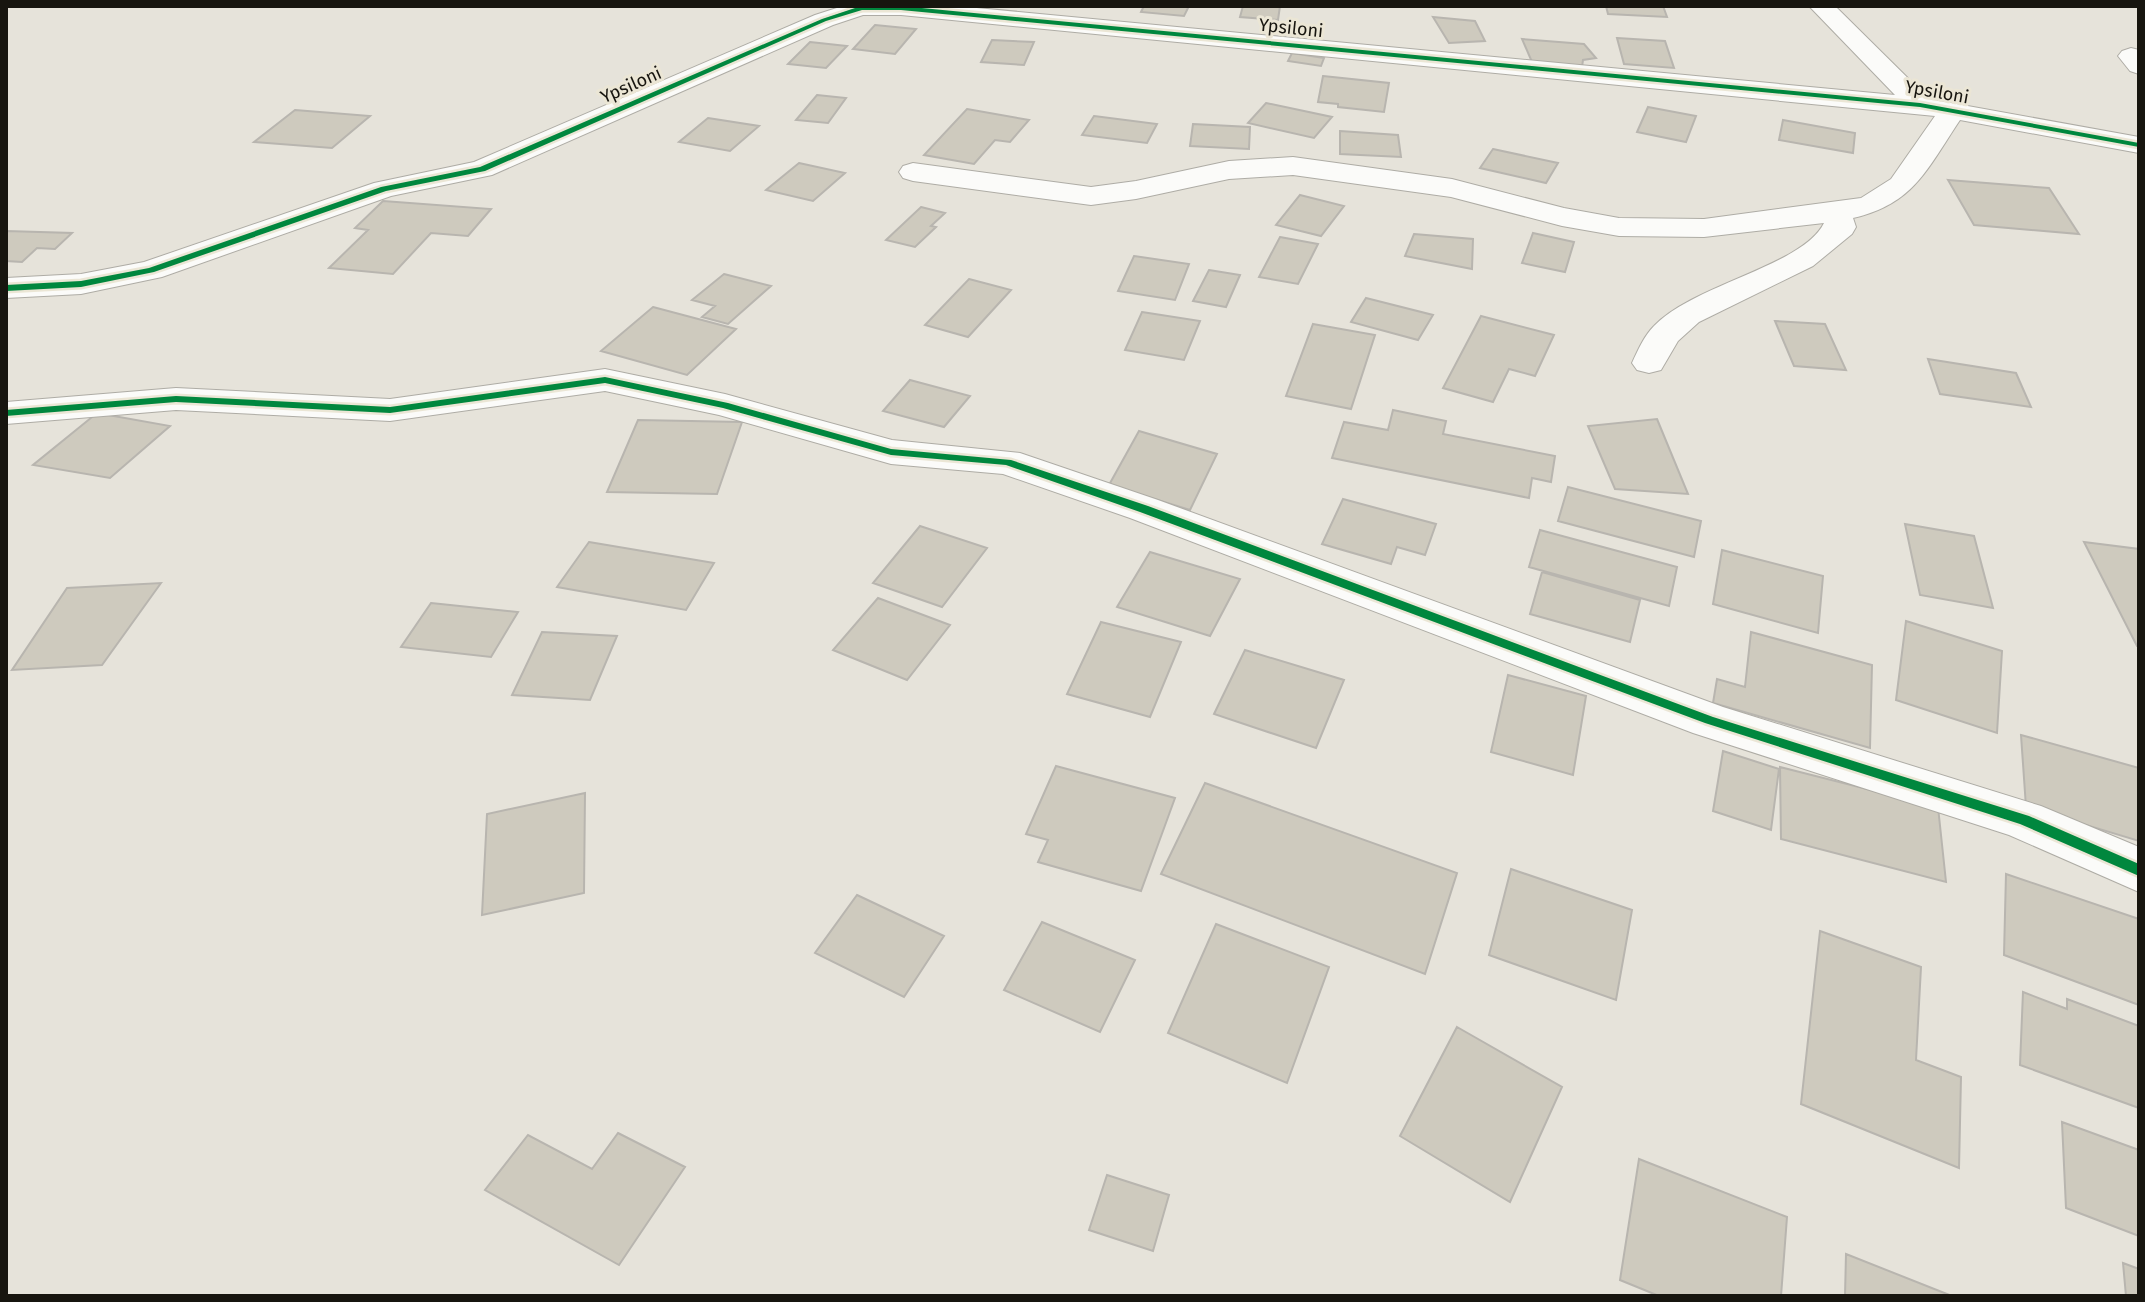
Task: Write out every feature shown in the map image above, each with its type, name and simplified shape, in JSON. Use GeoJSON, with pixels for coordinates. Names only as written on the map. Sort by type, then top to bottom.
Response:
{"type":"FeatureCollection","features":[{"type":"Feature","properties":{"kind":"street"},"geometry":{"type":"LineString","coordinates":[[1821,6],[1920,105]]}},
{"type":"Feature","properties":{"kind":"street","name":"Ypsiloni"},"geometry":{"type":"LineString","coordinates":[[6,288],[81,284],[151,270],[384,189],[482,169],[824,20],[861,8],[901,8],[1920,105],[2139,145]]}},
{"type":"Feature","properties":{"kind":"street"},"geometry":{"type":"LineString","coordinates":[[913,172],[1091,196],[1136,190],[1229,170],[1293,166],[1452,188],[1562,217],[1619,227],[1704,228],[1836,213],[1871,205],[1901,185],[1951,113]]}},
{"type":"Feature","properties":{"kind":"street"},"geometry":{"type":"LineString","coordinates":[[1649,363],[1666,333],[1691,314],[1723,294],[1786,267],[1828,242],[1841,227],[1836,213]]}},
{"type":"Feature","properties":{"kind":"street"},"geometry":{"type":"LineString","coordinates":[[6,413],[176,399],[390,410],[605,380],[725,405],[891,452],[1007,462],[1144,509],[1709,720],[2024,820],[2139,870]]}},
{"type":"Feature","properties":{"kind":"building"},"geometry":{"type":"Polygon","coordinates":[[[1144,6],[1189,6],[1184,16],[1141,12],[1144,6]]]}},
{"type":"Feature","properties":{"kind":"building"},"geometry":{"type":"Polygon","coordinates":[[[1243,6],[1280,6],[1278,20],[1240,17],[1243,6]]]}},
{"type":"Feature","properties":{"kind":"building"},"geometry":{"type":"Polygon","coordinates":[[[1606,6],[1663,6],[1667,17],[1608,14],[1606,6]]]}},
{"type":"Feature","properties":{"kind":"building"},"geometry":{"type":"Polygon","coordinates":[[[1433,17],[1475,21],[1485,41],[1449,43],[1433,17]]]}},
{"type":"Feature","properties":{"kind":"building"},"geometry":{"type":"Polygon","coordinates":[[[875,25],[916,29],[895,54],[853,49],[875,25]]]}},
{"type":"Feature","properties":{"kind":"building"},"geometry":{"type":"Polygon","coordinates":[[[1617,38],[1665,41],[1674,68],[1624,64],[1617,38]]]}},
{"type":"Feature","properties":{"kind":"building"},"geometry":{"type":"Polygon","coordinates":[[[1522,39],[1584,44],[1596,58],[1583,60],[1582,67],[1532,62],[1522,39]]]}},
{"type":"Feature","properties":{"kind":"building"},"geometry":{"type":"Polygon","coordinates":[[[992,40],[1034,42],[1024,65],[981,62],[992,40]]]}},
{"type":"Feature","properties":{"kind":"building"},"geometry":{"type":"Polygon","coordinates":[[[810,42],[847,46],[826,68],[788,64],[810,42]]]}},
{"type":"Feature","properties":{"kind":"building"},"geometry":{"type":"Polygon","coordinates":[[[1292,53],[1324,58],[1321,66],[1288,61],[1292,53]]]}},
{"type":"Feature","properties":{"kind":"building"},"geometry":{"type":"Polygon","coordinates":[[[1323,76],[1389,83],[1384,112],[1318,102],[1323,76]]]}},
{"type":"Feature","properties":{"kind":"building"},"geometry":{"type":"Polygon","coordinates":[[[817,95],[846,98],[828,123],[796,120],[817,95]]]}},
{"type":"Feature","properties":{"kind":"building"},"geometry":{"type":"Polygon","coordinates":[[[1266,103],[1332,117],[1314,138],[1248,123],[1266,103]]]}},
{"type":"Feature","properties":{"kind":"building"},"geometry":{"type":"Polygon","coordinates":[[[1648,107],[1696,116],[1686,142],[1637,132],[1648,107]]]}},
{"type":"Feature","properties":{"kind":"building"},"geometry":{"type":"Polygon","coordinates":[[[967,109],[1029,120],[1010,142],[995,140],[974,164],[924,155],[967,109]]]}},
{"type":"Feature","properties":{"kind":"building"},"geometry":{"type":"Polygon","coordinates":[[[295,110],[370,116],[332,148],[254,142],[295,110]]]}},
{"type":"Feature","properties":{"kind":"building"},"geometry":{"type":"Polygon","coordinates":[[[1094,116],[1157,124],[1147,143],[1082,135],[1094,116]]]}},
{"type":"Feature","properties":{"kind":"building"},"geometry":{"type":"Polygon","coordinates":[[[708,118],[759,126],[730,151],[679,142],[708,118]]]}},
{"type":"Feature","properties":{"kind":"building"},"geometry":{"type":"Polygon","coordinates":[[[1783,120],[1855,133],[1853,153],[1779,140],[1783,120]]]}},
{"type":"Feature","properties":{"kind":"building"},"geometry":{"type":"Polygon","coordinates":[[[1193,124],[1250,127],[1249,149],[1190,146],[1193,124]]]}},
{"type":"Feature","properties":{"kind":"building"},"geometry":{"type":"Polygon","coordinates":[[[1340,131],[1398,135],[1401,157],[1340,154],[1340,131]]]}},
{"type":"Feature","properties":{"kind":"building"},"geometry":{"type":"Polygon","coordinates":[[[1493,149],[1558,163],[1546,183],[1480,168],[1493,149]]]}},
{"type":"Feature","properties":{"kind":"building"},"geometry":{"type":"Polygon","coordinates":[[[799,163],[845,173],[813,201],[766,190],[799,163]]]}},
{"type":"Feature","properties":{"kind":"building"},"geometry":{"type":"Polygon","coordinates":[[[1948,180],[2049,188],[2079,234],[1974,225],[1948,180]]]}},
{"type":"Feature","properties":{"kind":"building"},"geometry":{"type":"Polygon","coordinates":[[[1300,195],[1344,206],[1321,236],[1276,225],[1300,195]]]}},
{"type":"Feature","properties":{"kind":"building"},"geometry":{"type":"Polygon","coordinates":[[[383,201],[491,209],[468,236],[431,233],[393,274],[329,268],[368,230],[355,228],[383,201]]]}},
{"type":"Feature","properties":{"kind":"building"},"geometry":{"type":"Polygon","coordinates":[[[921,207],[945,213],[931,226],[936,227],[915,247],[886,240],[921,207]]]}},
{"type":"Feature","properties":{"kind":"building"},"geometry":{"type":"Polygon","coordinates":[[[6,231],[72,233],[55,249],[37,248],[22,262],[6,261],[6,231]]]}},
{"type":"Feature","properties":{"kind":"building"},"geometry":{"type":"Polygon","coordinates":[[[1533,233],[1574,242],[1565,272],[1522,263],[1533,233]]]}},
{"type":"Feature","properties":{"kind":"building"},"geometry":{"type":"Polygon","coordinates":[[[1414,234],[1473,239],[1472,269],[1405,256],[1414,234]]]}},
{"type":"Feature","properties":{"kind":"building"},"geometry":{"type":"Polygon","coordinates":[[[1280,237],[1318,244],[1298,284],[1259,277],[1280,237]]]}},
{"type":"Feature","properties":{"kind":"building"},"geometry":{"type":"Polygon","coordinates":[[[1134,256],[1189,264],[1175,300],[1118,291],[1134,256]]]}},
{"type":"Feature","properties":{"kind":"building"},"geometry":{"type":"Polygon","coordinates":[[[1209,270],[1240,275],[1226,307],[1193,301],[1209,270]]]}},
{"type":"Feature","properties":{"kind":"building"},"geometry":{"type":"Polygon","coordinates":[[[724,274],[771,286],[728,324],[702,317],[715,306],[692,300],[724,274]]]}},
{"type":"Feature","properties":{"kind":"building"},"geometry":{"type":"Polygon","coordinates":[[[969,279],[1011,290],[968,337],[925,325],[969,279]]]}},
{"type":"Feature","properties":{"kind":"building"},"geometry":{"type":"Polygon","coordinates":[[[1366,298],[1433,315],[1418,340],[1351,322],[1366,298]]]}},
{"type":"Feature","properties":{"kind":"building"},"geometry":{"type":"Polygon","coordinates":[[[653,307],[736,329],[687,375],[601,351],[653,307]]]}},
{"type":"Feature","properties":{"kind":"building"},"geometry":{"type":"Polygon","coordinates":[[[1142,312],[1200,321],[1184,360],[1125,350],[1142,312]]]}},
{"type":"Feature","properties":{"kind":"building"},"geometry":{"type":"Polygon","coordinates":[[[1481,316],[1554,335],[1535,376],[1509,369],[1493,402],[1443,388],[1481,316]]]}},
{"type":"Feature","properties":{"kind":"building"},"geometry":{"type":"Polygon","coordinates":[[[1775,321],[1825,324],[1846,370],[1794,366],[1775,321]]]}},
{"type":"Feature","properties":{"kind":"building"},"geometry":{"type":"Polygon","coordinates":[[[1313,324],[1375,335],[1351,409],[1286,396],[1313,324]]]}},
{"type":"Feature","properties":{"kind":"building"},"geometry":{"type":"Polygon","coordinates":[[[1928,359],[2016,373],[2031,407],[1940,394],[1928,359]]]}},
{"type":"Feature","properties":{"kind":"building"},"geometry":{"type":"Polygon","coordinates":[[[910,380],[970,396],[944,427],[883,411],[910,380]]]}},
{"type":"Feature","properties":{"kind":"building"},"geometry":{"type":"Polygon","coordinates":[[[1393,410],[1446,421],[1443,434],[1555,456],[1551,482],[1532,478],[1529,498],[1332,458],[1344,422],[1388,430],[1393,410]]]}},
{"type":"Feature","properties":{"kind":"building"},"geometry":{"type":"Polygon","coordinates":[[[97,413],[170,426],[110,478],[33,465],[97,413]]]}},
{"type":"Feature","properties":{"kind":"building"},"geometry":{"type":"Polygon","coordinates":[[[1657,419],[1688,494],[1615,489],[1588,426],[1657,419]]]}},
{"type":"Feature","properties":{"kind":"building"},"geometry":{"type":"Polygon","coordinates":[[[638,420],[742,422],[717,494],[607,492],[638,420]]]}},
{"type":"Feature","properties":{"kind":"building"},"geometry":{"type":"Polygon","coordinates":[[[1139,431],[1217,454],[1190,510],[1109,485],[1139,431]]]}},
{"type":"Feature","properties":{"kind":"building"},"geometry":{"type":"Polygon","coordinates":[[[1568,487],[1701,521],[1694,557],[1558,521],[1568,487]]]}},
{"type":"Feature","properties":{"kind":"building"},"geometry":{"type":"Polygon","coordinates":[[[1343,499],[1436,524],[1425,555],[1397,547],[1391,564],[1322,544],[1343,499]]]}},
{"type":"Feature","properties":{"kind":"building"},"geometry":{"type":"Polygon","coordinates":[[[1905,524],[1974,536],[1993,608],[1920,595],[1905,524]]]}},
{"type":"Feature","properties":{"kind":"building"},"geometry":{"type":"Polygon","coordinates":[[[920,526],[987,548],[942,607],[873,583],[920,526]]]}},
{"type":"Feature","properties":{"kind":"building"},"geometry":{"type":"Polygon","coordinates":[[[1540,530],[1677,567],[1669,606],[1529,567],[1540,530]]]}},
{"type":"Feature","properties":{"kind":"building"},"geometry":{"type":"Polygon","coordinates":[[[589,542],[714,563],[686,610],[557,587],[589,542]]]}},
{"type":"Feature","properties":{"kind":"building"},"geometry":{"type":"Polygon","coordinates":[[[2084,542],[2139,549],[2139,647],[2137,646],[2084,542]]]}},
{"type":"Feature","properties":{"kind":"building"},"geometry":{"type":"Polygon","coordinates":[[[1722,550],[1823,576],[1818,633],[1713,604],[1722,550]]]}},
{"type":"Feature","properties":{"kind":"building"},"geometry":{"type":"Polygon","coordinates":[[[1150,552],[1240,579],[1210,636],[1117,607],[1150,552]]]}},
{"type":"Feature","properties":{"kind":"building"},"geometry":{"type":"Polygon","coordinates":[[[1542,572],[1640,600],[1630,642],[1530,614],[1542,572]]]}},
{"type":"Feature","properties":{"kind":"building"},"geometry":{"type":"Polygon","coordinates":[[[161,583],[102,665],[12,670],[67,588],[161,583]]]}},
{"type":"Feature","properties":{"kind":"building"},"geometry":{"type":"Polygon","coordinates":[[[878,598],[950,625],[907,680],[833,650],[878,598]]]}},
{"type":"Feature","properties":{"kind":"building"},"geometry":{"type":"Polygon","coordinates":[[[431,603],[518,612],[491,657],[401,647],[431,603]]]}},
{"type":"Feature","properties":{"kind":"building"},"geometry":{"type":"Polygon","coordinates":[[[1906,621],[2002,651],[1997,733],[1896,700],[1906,621]]]}},
{"type":"Feature","properties":{"kind":"building"},"geometry":{"type":"Polygon","coordinates":[[[1101,622],[1181,642],[1150,717],[1067,694],[1101,622]]]}},
{"type":"Feature","properties":{"kind":"building"},"geometry":{"type":"Polygon","coordinates":[[[542,632],[617,636],[590,700],[512,695],[542,632]]]}},
{"type":"Feature","properties":{"kind":"building"},"geometry":{"type":"Polygon","coordinates":[[[1751,632],[1872,665],[1870,748],[1713,703],[1717,679],[1745,687],[1751,632]]]}},
{"type":"Feature","properties":{"kind":"building"},"geometry":{"type":"Polygon","coordinates":[[[1245,650],[1344,680],[1316,748],[1214,714],[1245,650]]]}},
{"type":"Feature","properties":{"kind":"building"},"geometry":{"type":"Polygon","coordinates":[[[1508,675],[1586,696],[1573,775],[1491,752],[1508,675]]]}},
{"type":"Feature","properties":{"kind":"building"},"geometry":{"type":"Polygon","coordinates":[[[2021,735],[2139,768],[2139,841],[2026,807],[2021,735]]]}},
{"type":"Feature","properties":{"kind":"building"},"geometry":{"type":"Polygon","coordinates":[[[1723,751],[1779,769],[1771,830],[1713,811],[1723,751]]]}},
{"type":"Feature","properties":{"kind":"building"},"geometry":{"type":"Polygon","coordinates":[[[1056,766],[1175,798],[1141,891],[1038,862],[1048,840],[1026,834],[1056,766]]]}},
{"type":"Feature","properties":{"kind":"building"},"geometry":{"type":"Polygon","coordinates":[[[1780,767],[1938,807],[1946,882],[1781,839],[1780,767]]]}},
{"type":"Feature","properties":{"kind":"building"},"geometry":{"type":"Polygon","coordinates":[[[1205,783],[1457,873],[1425,974],[1161,874],[1205,783]]]}},
{"type":"Feature","properties":{"kind":"building"},"geometry":{"type":"Polygon","coordinates":[[[585,793],[584,893],[482,915],[487,814],[585,793]]]}},
{"type":"Feature","properties":{"kind":"building"},"geometry":{"type":"Polygon","coordinates":[[[1511,869],[1632,910],[1616,1000],[1489,955],[1511,869]]]}},
{"type":"Feature","properties":{"kind":"building"},"geometry":{"type":"Polygon","coordinates":[[[2006,874],[2139,919],[2139,1005],[2004,955],[2006,874]]]}},
{"type":"Feature","properties":{"kind":"building"},"geometry":{"type":"Polygon","coordinates":[[[857,895],[944,936],[904,997],[815,953],[857,895]]]}},
{"type":"Feature","properties":{"kind":"building"},"geometry":{"type":"Polygon","coordinates":[[[1042,922],[1135,960],[1100,1032],[1004,990],[1042,922]]]}},
{"type":"Feature","properties":{"kind":"building"},"geometry":{"type":"Polygon","coordinates":[[[1216,924],[1329,967],[1287,1083],[1168,1033],[1216,924]]]}},
{"type":"Feature","properties":{"kind":"building"},"geometry":{"type":"Polygon","coordinates":[[[1820,931],[1921,967],[1916,1060],[1961,1077],[1959,1168],[1801,1104],[1820,931]]]}},
{"type":"Feature","properties":{"kind":"building"},"geometry":{"type":"Polygon","coordinates":[[[2023,992],[2067,1009],[2067,999],[2139,1026],[2139,1108],[2020,1065],[2023,992]]]}},
{"type":"Feature","properties":{"kind":"building"},"geometry":{"type":"Polygon","coordinates":[[[1457,1027],[1562,1087],[1510,1202],[1400,1136],[1457,1027]]]}},
{"type":"Feature","properties":{"kind":"building"},"geometry":{"type":"Polygon","coordinates":[[[2062,1122],[2139,1150],[2139,1236],[2066,1208],[2062,1122]]]}},
{"type":"Feature","properties":{"kind":"building"},"geometry":{"type":"Polygon","coordinates":[[[618,1133],[685,1167],[619,1265],[485,1190],[528,1135],[592,1169],[618,1133]]]}},
{"type":"Feature","properties":{"kind":"building"},"geometry":{"type":"Polygon","coordinates":[[[1639,1159],[1787,1217],[1781,1296],[1659,1296],[1620,1280],[1639,1159]]]}},
{"type":"Feature","properties":{"kind":"building"},"geometry":{"type":"Polygon","coordinates":[[[1107,1175],[1169,1195],[1153,1251],[1089,1230],[1107,1175]]]}},
{"type":"Feature","properties":{"kind":"building"},"geometry":{"type":"Polygon","coordinates":[[[1846,1254],[1952,1296],[1845,1296],[1846,1254]]]}},
{"type":"Feature","properties":{"kind":"building"},"geometry":{"type":"Polygon","coordinates":[[[2123,1263],[2139,1269],[2139,1296],[2126,1296],[2123,1263]]]}},
{"type":"Feature","properties":{"kind":"cycle path"},"geometry":{"type":"LineString","coordinates":[[6,288],[81,284],[151,270],[384,189],[482,169],[824,20],[861,8],[901,8],[1920,105],[2139,145]]}},
{"type":"Feature","properties":{"kind":"cycle path"},"geometry":{"type":"LineString","coordinates":[[6,413],[176,399],[390,410],[605,380],[725,405],[891,452],[1007,462],[1144,509],[1709,720],[2024,820],[2139,870]]}}]}
